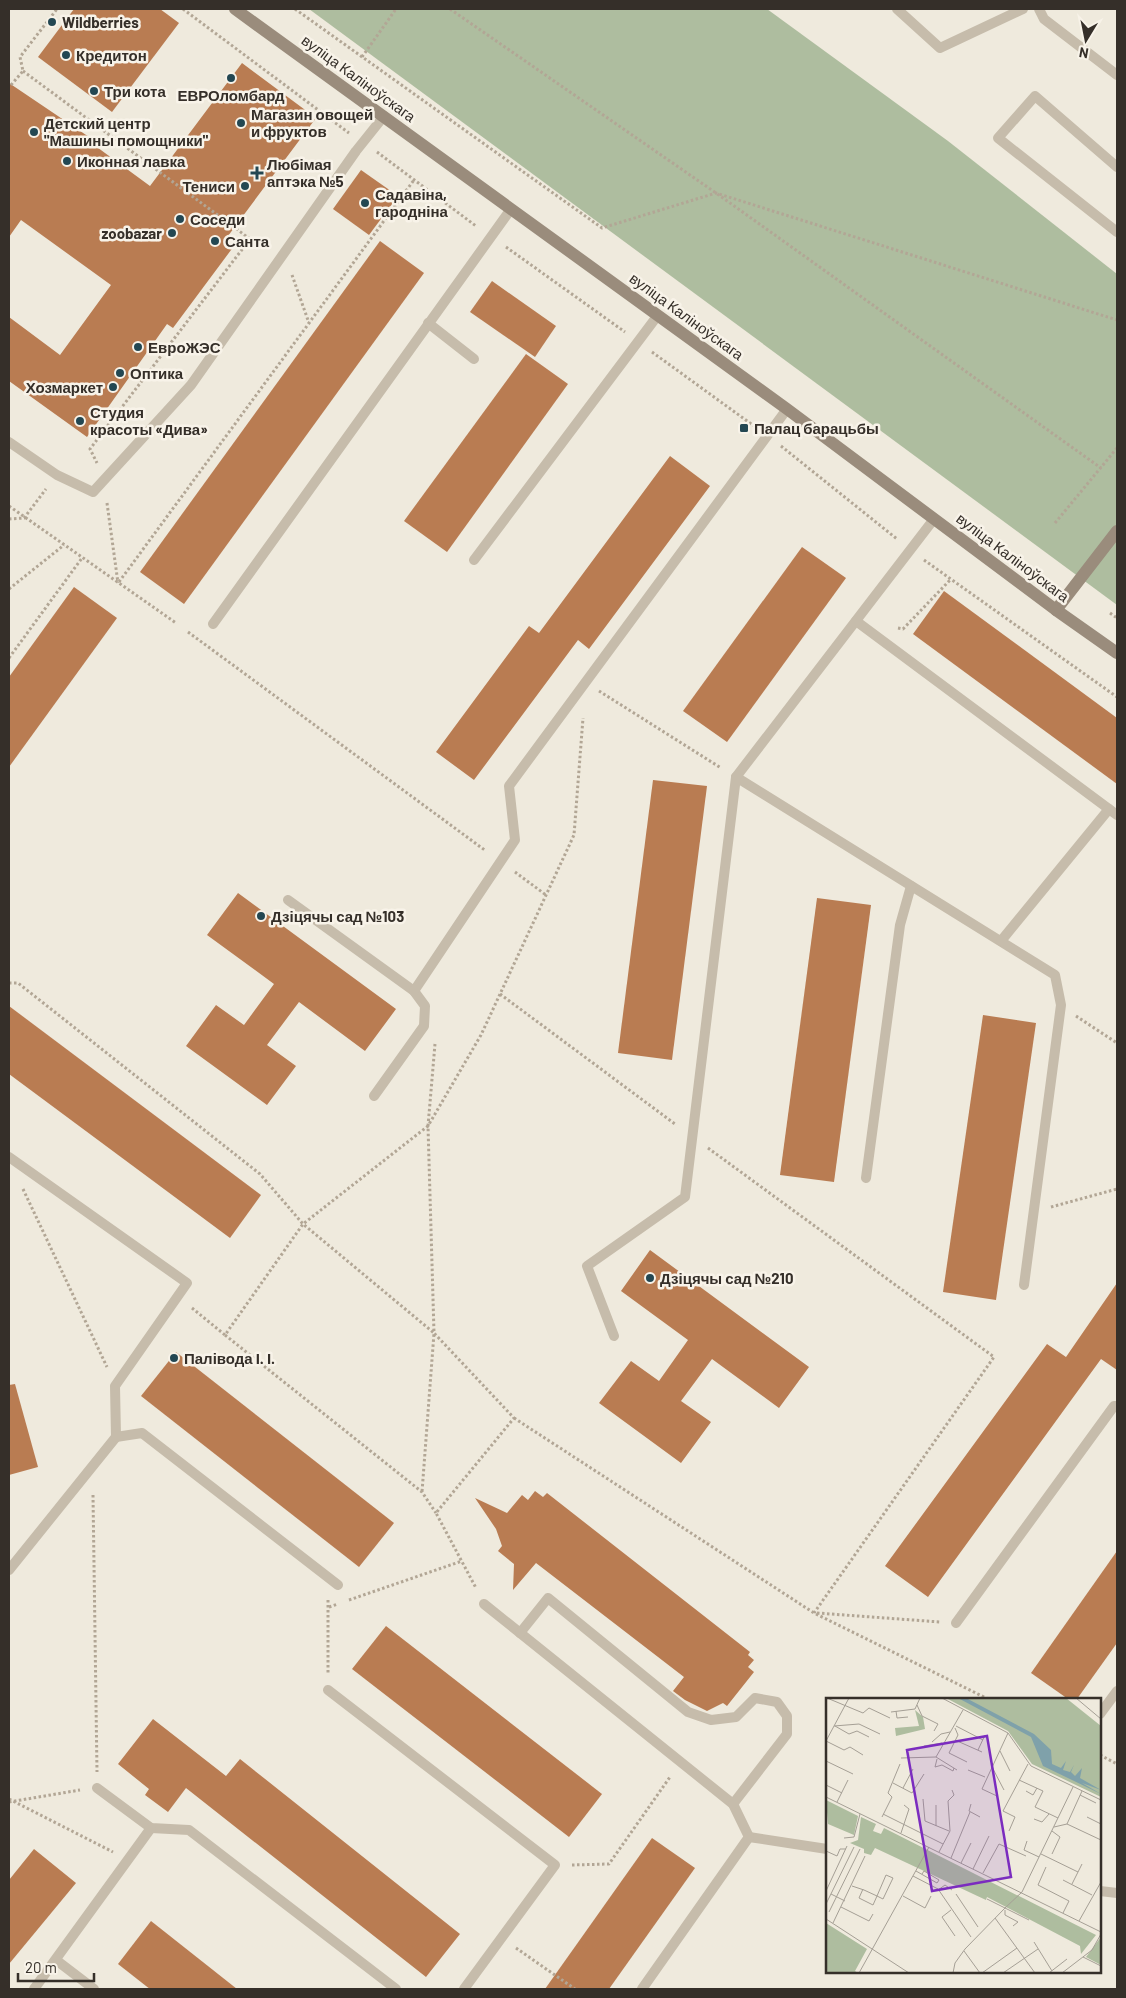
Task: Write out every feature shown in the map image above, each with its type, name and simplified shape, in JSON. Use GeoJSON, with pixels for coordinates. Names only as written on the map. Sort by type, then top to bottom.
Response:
{"type":"FeatureCollection","features":[{"type":"Feature","properties":{"kind":"main road","name":"вуліца Каліноўскага"},"geometry":{"type":"LineString","coordinates":[[235,9],[787,409],[1056,610],[1117,653]]}},
{"type":"Feature","properties":{"kind":"main road"},"geometry":{"type":"LineString","coordinates":[[1056,610],[1117,531]]}},
{"type":"Feature","properties":{"kind":"lane"},"geometry":{"type":"LineString","coordinates":[[897,9],[940,48],[1024,9]]}},
{"type":"Feature","properties":{"kind":"lane"},"geometry":{"type":"LineString","coordinates":[[1039,9],[1044,19],[1117,75]]}},
{"type":"Feature","properties":{"kind":"lane"},"geometry":{"type":"LineString","coordinates":[[1117,167],[1035,96],[998,138],[1117,232]]}},
{"type":"Feature","properties":{"kind":"lane"},"geometry":{"type":"LineString","coordinates":[[9,442],[57,475],[93,492],[191,385],[356,151],[384,116]]}},
{"type":"Feature","properties":{"kind":"lane"},"geometry":{"type":"LineString","coordinates":[[213,624],[511,209]]}},
{"type":"Feature","properties":{"kind":"lane"},"geometry":{"type":"LineString","coordinates":[[474,560],[658,315]]}},
{"type":"Feature","properties":{"kind":"lane"},"geometry":{"type":"LineString","coordinates":[[428,323],[474,359]]}},
{"type":"Feature","properties":{"kind":"lane"},"geometry":{"type":"LineString","coordinates":[[414,991],[515,840],[509,786],[787,409]]}},
{"type":"Feature","properties":{"kind":"lane"},"geometry":{"type":"LineString","coordinates":[[614,1336],[587,1266],[685,1197],[736,777],[934,519]]}},
{"type":"Feature","properties":{"kind":"lane"},"geometry":{"type":"LineString","coordinates":[[856,621],[1113,812],[1001,941]]}},
{"type":"Feature","properties":{"kind":"lane"},"geometry":{"type":"LineString","coordinates":[[736,777],[1055,975],[1061,1005],[1024,1285]]}},
{"type":"Feature","properties":{"kind":"lane"},"geometry":{"type":"LineString","coordinates":[[866,1178],[900,925],[911,886]]}},
{"type":"Feature","properties":{"kind":"lane"},"geometry":{"type":"LineString","coordinates":[[288,900],[414,991],[425,1006],[424,1026],[374,1096]]}},
{"type":"Feature","properties":{"kind":"lane"},"geometry":{"type":"LineString","coordinates":[[9,1156],[187,1283],[115,1386],[116,1437],[9,1570]]}},
{"type":"Feature","properties":{"kind":"lane"},"geometry":{"type":"LineString","coordinates":[[956,1623],[1114,1406],[1117,1406]]}},
{"type":"Feature","properties":{"kind":"lane"},"geometry":{"type":"LineString","coordinates":[[116,1437],[142,1433],[338,1585]]}},
{"type":"Feature","properties":{"kind":"lane"},"geometry":{"type":"LineString","coordinates":[[520,1633],[548,1598],[688,1712],[711,1720],[736,1717],[755,1698],[777,1702],[787,1716],[787,1734],[733,1804]]}},
{"type":"Feature","properties":{"kind":"lane"},"geometry":{"type":"LineString","coordinates":[[484,1604],[733,1804],[749,1836]]}},
{"type":"Feature","properties":{"kind":"lane"},"geometry":{"type":"LineString","coordinates":[[328,1690],[556,1864],[464,1989]]}},
{"type":"Feature","properties":{"kind":"lane"},"geometry":{"type":"LineString","coordinates":[[1101,1713],[1117,1691]]}},
{"type":"Feature","properties":{"kind":"lane"},"geometry":{"type":"LineString","coordinates":[[97,1788],[151,1828],[189,1830],[396,1989]]}},
{"type":"Feature","properties":{"kind":"lane"},"geometry":{"type":"LineString","coordinates":[[34,1989],[151,1828]]}},
{"type":"Feature","properties":{"kind":"lane"},"geometry":{"type":"LineString","coordinates":[[749,1836],[826,1849]]}},
{"type":"Feature","properties":{"kind":"lane"},"geometry":{"type":"LineString","coordinates":[[642,1989],[749,1836]]}},
{"type":"Feature","properties":{"kind":"lane"},"geometry":{"type":"LineString","coordinates":[[1101,1891],[1117,1894]]}},
{"type":"Feature","properties":{"kind":"lane"},"geometry":{"type":"LineString","coordinates":[[56,1960],[94,1989]]}},
{"type":"Feature","properties":{"kind":"path"},"geometry":{"type":"LineString","coordinates":[[57,9],[20,57],[23,71],[250,239],[90,449]]}},
{"type":"Feature","properties":{"kind":"path"},"geometry":{"type":"LineString","coordinates":[[295,9],[602,228],[716,193],[1117,320]]}},
{"type":"Feature","properties":{"kind":"path"},"geometry":{"type":"LineString","coordinates":[[362,56],[396,9]]}},
{"type":"Feature","properties":{"kind":"path"},"geometry":{"type":"LineString","coordinates":[[450,9],[716,193],[1101,468]]}},
{"type":"Feature","properties":{"kind":"path"},"geometry":{"type":"LineString","coordinates":[[11,85],[23,71]]}},
{"type":"Feature","properties":{"kind":"path"},"geometry":{"type":"LineString","coordinates":[[118,583],[414,180]]}},
{"type":"Feature","properties":{"kind":"path"},"geometry":{"type":"LineString","coordinates":[[284,255],[309,322]]}},
{"type":"Feature","properties":{"kind":"path"},"geometry":{"type":"LineString","coordinates":[[1055,524],[1117,448]]}},
{"type":"Feature","properties":{"kind":"path"},"geometry":{"type":"LineString","coordinates":[[104,478],[118,583]]}},
{"type":"Feature","properties":{"kind":"path"},"geometry":{"type":"LineString","coordinates":[[9,519],[24,518],[40,497]]}},
{"type":"Feature","properties":{"kind":"path"},"geometry":{"type":"LineString","coordinates":[[9,506],[176,624]]}},
{"type":"Feature","properties":{"kind":"path"},"geometry":{"type":"LineString","coordinates":[[9,589],[64,545]]}},
{"type":"Feature","properties":{"kind":"path"},"geometry":{"type":"LineString","coordinates":[[9,658],[82,558]]}},
{"type":"Feature","properties":{"kind":"path"},"geometry":{"type":"LineString","coordinates":[[894,628],[903,629],[951,579]]}},
{"type":"Feature","properties":{"kind":"path"},"geometry":{"type":"LineString","coordinates":[[1110,613],[1117,618]]}},
{"type":"Feature","properties":{"kind":"path"},"geometry":{"type":"LineString","coordinates":[[188,632],[546,895]]}},
{"type":"Feature","properties":{"kind":"path"},"geometry":{"type":"LineString","coordinates":[[225,1335],[303,1224],[428,1126],[481,1035],[574,835],[585,682],[736,777]]}},
{"type":"Feature","properties":{"kind":"path"},"geometry":{"type":"LineString","coordinates":[[9,983],[18,983],[260,1174],[303,1224],[434,1333],[514,1418],[814,1613],[986,1698]]}},
{"type":"Feature","properties":{"kind":"path"},"geometry":{"type":"LineString","coordinates":[[500,994],[994,1357],[814,1613]]}},
{"type":"Feature","properties":{"kind":"path"},"geometry":{"type":"LineString","coordinates":[[1061,1005],[1117,1043]]}},
{"type":"Feature","properties":{"kind":"path"},"geometry":{"type":"LineString","coordinates":[[422,1492],[434,1333],[428,1126],[436,1034]]}},
{"type":"Feature","properties":{"kind":"path"},"geometry":{"type":"LineString","coordinates":[[21,1186],[115,1386]]}},
{"type":"Feature","properties":{"kind":"path"},"geometry":{"type":"LineString","coordinates":[[1034,1212],[1117,1189]]}},
{"type":"Feature","properties":{"kind":"path"},"geometry":{"type":"LineString","coordinates":[[177,1297],[422,1492],[436,1513],[484,1604]]}},
{"type":"Feature","properties":{"kind":"path"},"geometry":{"type":"LineString","coordinates":[[436,1513],[514,1418]]}},
{"type":"Feature","properties":{"kind":"path"},"geometry":{"type":"LineString","coordinates":[[10,1801],[97,1788],[92,1467]]}},
{"type":"Feature","properties":{"kind":"path"},"geometry":{"type":"LineString","coordinates":[[329,1607],[462,1560]]}},
{"type":"Feature","properties":{"kind":"path"},"geometry":{"type":"LineString","coordinates":[[324,1575],[329,1607],[328,1690]]}},
{"type":"Feature","properties":{"kind":"path"},"geometry":{"type":"LineString","coordinates":[[814,1613],[956,1623]]}},
{"type":"Feature","properties":{"kind":"path"},"geometry":{"type":"LineString","coordinates":[[1101,1756],[1117,1764]]}},
{"type":"Feature","properties":{"kind":"path"},"geometry":{"type":"LineString","coordinates":[[556,1864],[609,1864],[681,1762]]}},
{"type":"Feature","properties":{"kind":"path"},"geometry":{"type":"LineString","coordinates":[[10,1801],[129,1860]]}},
{"type":"Feature","properties":{"kind":"path"},"geometry":{"type":"LineString","coordinates":[[502,1938],[575,1989]]}},
{"type":"Feature","properties":{"kind":"green space"},"geometry":{"type":"Polygon","coordinates":[[[309,9],[767,9],[948,141],[1117,274],[1117,605],[309,9]]]}},
{"type":"Feature","properties":{"kind":"building"},"geometry":{"type":"Polygon","coordinates":[[[74,9],[160,9],[179,23],[112,112],[38,57],[74,9]]]}},
{"type":"Feature","properties":{"kind":"building"},"geometry":{"type":"Polygon","coordinates":[[[242,63],[316,118],[225,240],[234,246],[173,328],[167,324],[87,437],[9,381],[9,317],[60,355],[111,285],[21,220],[9,237],[9,83],[92,139],[90,142],[150,186],[242,63]]]}},
{"type":"Feature","properties":{"kind":"building","name":"Садавіна, гародніна"},"geometry":{"type":"Polygon","coordinates":[[[361,170],[398,196],[369,235],[333,209],[361,170]]]}},
{"type":"Feature","properties":{"kind":"building"},"geometry":{"type":"Polygon","coordinates":[[[380,241],[424,273],[184,604],[140,572],[380,241]]]}},
{"type":"Feature","properties":{"kind":"building"},"geometry":{"type":"Polygon","coordinates":[[[492,281],[556,326],[535,357],[470,312],[492,281]]]}},
{"type":"Feature","properties":{"kind":"building"},"geometry":{"type":"Polygon","coordinates":[[[526,354],[568,384],[447,552],[404,521],[526,354]]]}},
{"type":"Feature","properties":{"kind":"building"},"geometry":{"type":"Polygon","coordinates":[[[670,456],[710,486],[589,649],[578,640],[474,780],[436,752],[529,626],[539,633],[670,456]]]}},
{"type":"Feature","properties":{"kind":"building"},"geometry":{"type":"Polygon","coordinates":[[[802,547],[846,578],[727,742],[683,711],[802,547]]]}},
{"type":"Feature","properties":{"kind":"building"},"geometry":{"type":"Polygon","coordinates":[[[74,587],[117,618],[9,767],[9,677],[74,587]]]}},
{"type":"Feature","properties":{"kind":"building"},"geometry":{"type":"Polygon","coordinates":[[[944,591],[1117,718],[1117,784],[913,634],[944,591]]]}},
{"type":"Feature","properties":{"kind":"building"},"geometry":{"type":"Polygon","coordinates":[[[653,780],[707,786],[672,1060],[618,1053],[653,780]]]}},
{"type":"Feature","properties":{"kind":"building"},"geometry":{"type":"Polygon","coordinates":[[[238,893],[396,1009],[365,1051],[299,1002],[267,1045],[296,1066],[267,1105],[186,1046],[216,1005],[244,1025],[274,984],[207,935],[238,893]]]}},
{"type":"Feature","properties":{"kind":"building"},"geometry":{"type":"Polygon","coordinates":[[[817,898],[871,905],[834,1182],[780,1175],[817,898]]]}},
{"type":"Feature","properties":{"kind":"building"},"geometry":{"type":"Polygon","coordinates":[[[9,1006],[261,1195],[230,1238],[9,1074],[9,1006]]]}},
{"type":"Feature","properties":{"kind":"building"},"geometry":{"type":"Polygon","coordinates":[[[983,1015],[1036,1023],[996,1300],[943,1292],[983,1015]]]}},
{"type":"Feature","properties":{"kind":"building"},"geometry":{"type":"Polygon","coordinates":[[[650,1250],[809,1367],[779,1408],[712,1359],[681,1401],[711,1422],[681,1463],[599,1403],[631,1361],[659,1381],[688,1340],[621,1291],[650,1250]]]}},
{"type":"Feature","properties":{"kind":"building"},"geometry":{"type":"Polygon","coordinates":[[[1117,1283],[1117,1370],[1101,1359],[928,1597],[885,1566],[1047,1344],[1066,1357],[1117,1283]]]}},
{"type":"Feature","properties":{"kind":"building"},"geometry":{"type":"Polygon","coordinates":[[[176,1352],[394,1523],[359,1567],[141,1396],[176,1352]]]}},
{"type":"Feature","properties":{"kind":"building"},"geometry":{"type":"Polygon","coordinates":[[[15,1384],[38,1467],[9,1475],[9,1385],[15,1384]]]}},
{"type":"Feature","properties":{"kind":"building"},"geometry":{"type":"Polygon","coordinates":[[[535,1491],[543,1497],[547,1493],[750,1652],[748,1655],[754,1660],[748,1667],[754,1672],[727,1706],[723,1703],[707,1711],[685,1700],[673,1691],[684,1677],[536,1563],[513,1590],[514,1564],[498,1551],[502,1546],[496,1529],[475,1498],[507,1513],[522,1495],[528,1500],[535,1491]]]}},
{"type":"Feature","properties":{"kind":"building"},"geometry":{"type":"Polygon","coordinates":[[[1117,1551],[1117,1643],[1078,1698],[1067,1698],[1031,1673],[1117,1551]]]}},
{"type":"Feature","properties":{"kind":"building"},"geometry":{"type":"Polygon","coordinates":[[[386,1626],[602,1794],[569,1837],[352,1669],[386,1626]]]}},
{"type":"Feature","properties":{"kind":"building"},"geometry":{"type":"Polygon","coordinates":[[[153,1719],[226,1776],[240,1759],[460,1934],[426,1977],[186,1788],[168,1812],[145,1795],[149,1789],[118,1764],[153,1719]]]}},
{"type":"Feature","properties":{"kind":"building"},"geometry":{"type":"Polygon","coordinates":[[[652,1838],[695,1868],[609,1989],[545,1989],[652,1838]]]}},
{"type":"Feature","properties":{"kind":"building"},"geometry":{"type":"Polygon","coordinates":[[[34,1849],[76,1883],[9,1964],[9,1880],[34,1849]]]}},
{"type":"Feature","properties":{"kind":"building"},"geometry":{"type":"Polygon","coordinates":[[[151,1921],[237,1989],[150,1989],[118,1964],[151,1921]]]}},
{"type":"Feature","properties":{"kind":"place","name":"Wildberries"},"geometry":{"type":"Point","coordinates":[52,22]}},
{"type":"Feature","properties":{"kind":"place","name":"Кредитон"},"geometry":{"type":"Point","coordinates":[66,55]}},
{"type":"Feature","properties":{"kind":"place","name":"ЕВРОломбард"},"geometry":{"type":"Point","coordinates":[231,78]}},
{"type":"Feature","properties":{"kind":"place","name":"Три кота"},"geometry":{"type":"Point","coordinates":[94,91]}},
{"type":"Feature","properties":{"kind":"place","name":"Магазин овощей и фруктов"},"geometry":{"type":"Point","coordinates":[241,123]}},
{"type":"Feature","properties":{"kind":"place","name":"Детский центр \"Машины помощники\""},"geometry":{"type":"Point","coordinates":[34,132]}},
{"type":"Feature","properties":{"kind":"place","name":"Иконная лавка"},"geometry":{"type":"Point","coordinates":[67,161]}},
{"type":"Feature","properties":{"kind":"place","name":"Любімая аптэка №5"},"geometry":{"type":"Point","coordinates":[257,173]}},
{"type":"Feature","properties":{"kind":"place","name":"Тениси"},"geometry":{"type":"Point","coordinates":[245,186]}},
{"type":"Feature","properties":{"kind":"place","name":"Садавіна, гародніна"},"geometry":{"type":"Point","coordinates":[365,203]}},
{"type":"Feature","properties":{"kind":"place","name":"Соседи"},"geometry":{"type":"Point","coordinates":[180,219]}},
{"type":"Feature","properties":{"kind":"place","name":"zoobazar"},"geometry":{"type":"Point","coordinates":[172,233]}},
{"type":"Feature","properties":{"kind":"place","name":"Санта"},"geometry":{"type":"Point","coordinates":[215,241]}},
{"type":"Feature","properties":{"kind":"place","name":"ЕвроЖЭС"},"geometry":{"type":"Point","coordinates":[138,347]}},
{"type":"Feature","properties":{"kind":"place","name":"Оптика"},"geometry":{"type":"Point","coordinates":[120,373]}},
{"type":"Feature","properties":{"kind":"place","name":"Хозмаркет"},"geometry":{"type":"Point","coordinates":[113,387]}},
{"type":"Feature","properties":{"kind":"place","name":"Студия красоты «Дива»"},"geometry":{"type":"Point","coordinates":[80,421]}},
{"type":"Feature","properties":{"kind":"place","name":"Палац барацьбы"},"geometry":{"type":"Point","coordinates":[744,428]}},
{"type":"Feature","properties":{"kind":"place","name":"Дзіцячы сад №103"},"geometry":{"type":"Point","coordinates":[261,916]}},
{"type":"Feature","properties":{"kind":"place","name":"Дзіцячы сад №210"},"geometry":{"type":"Point","coordinates":[650,1278]}},
{"type":"Feature","properties":{"kind":"place","name":"Палівода І. І."},"geometry":{"type":"Point","coordinates":[174,1358]}}]}
